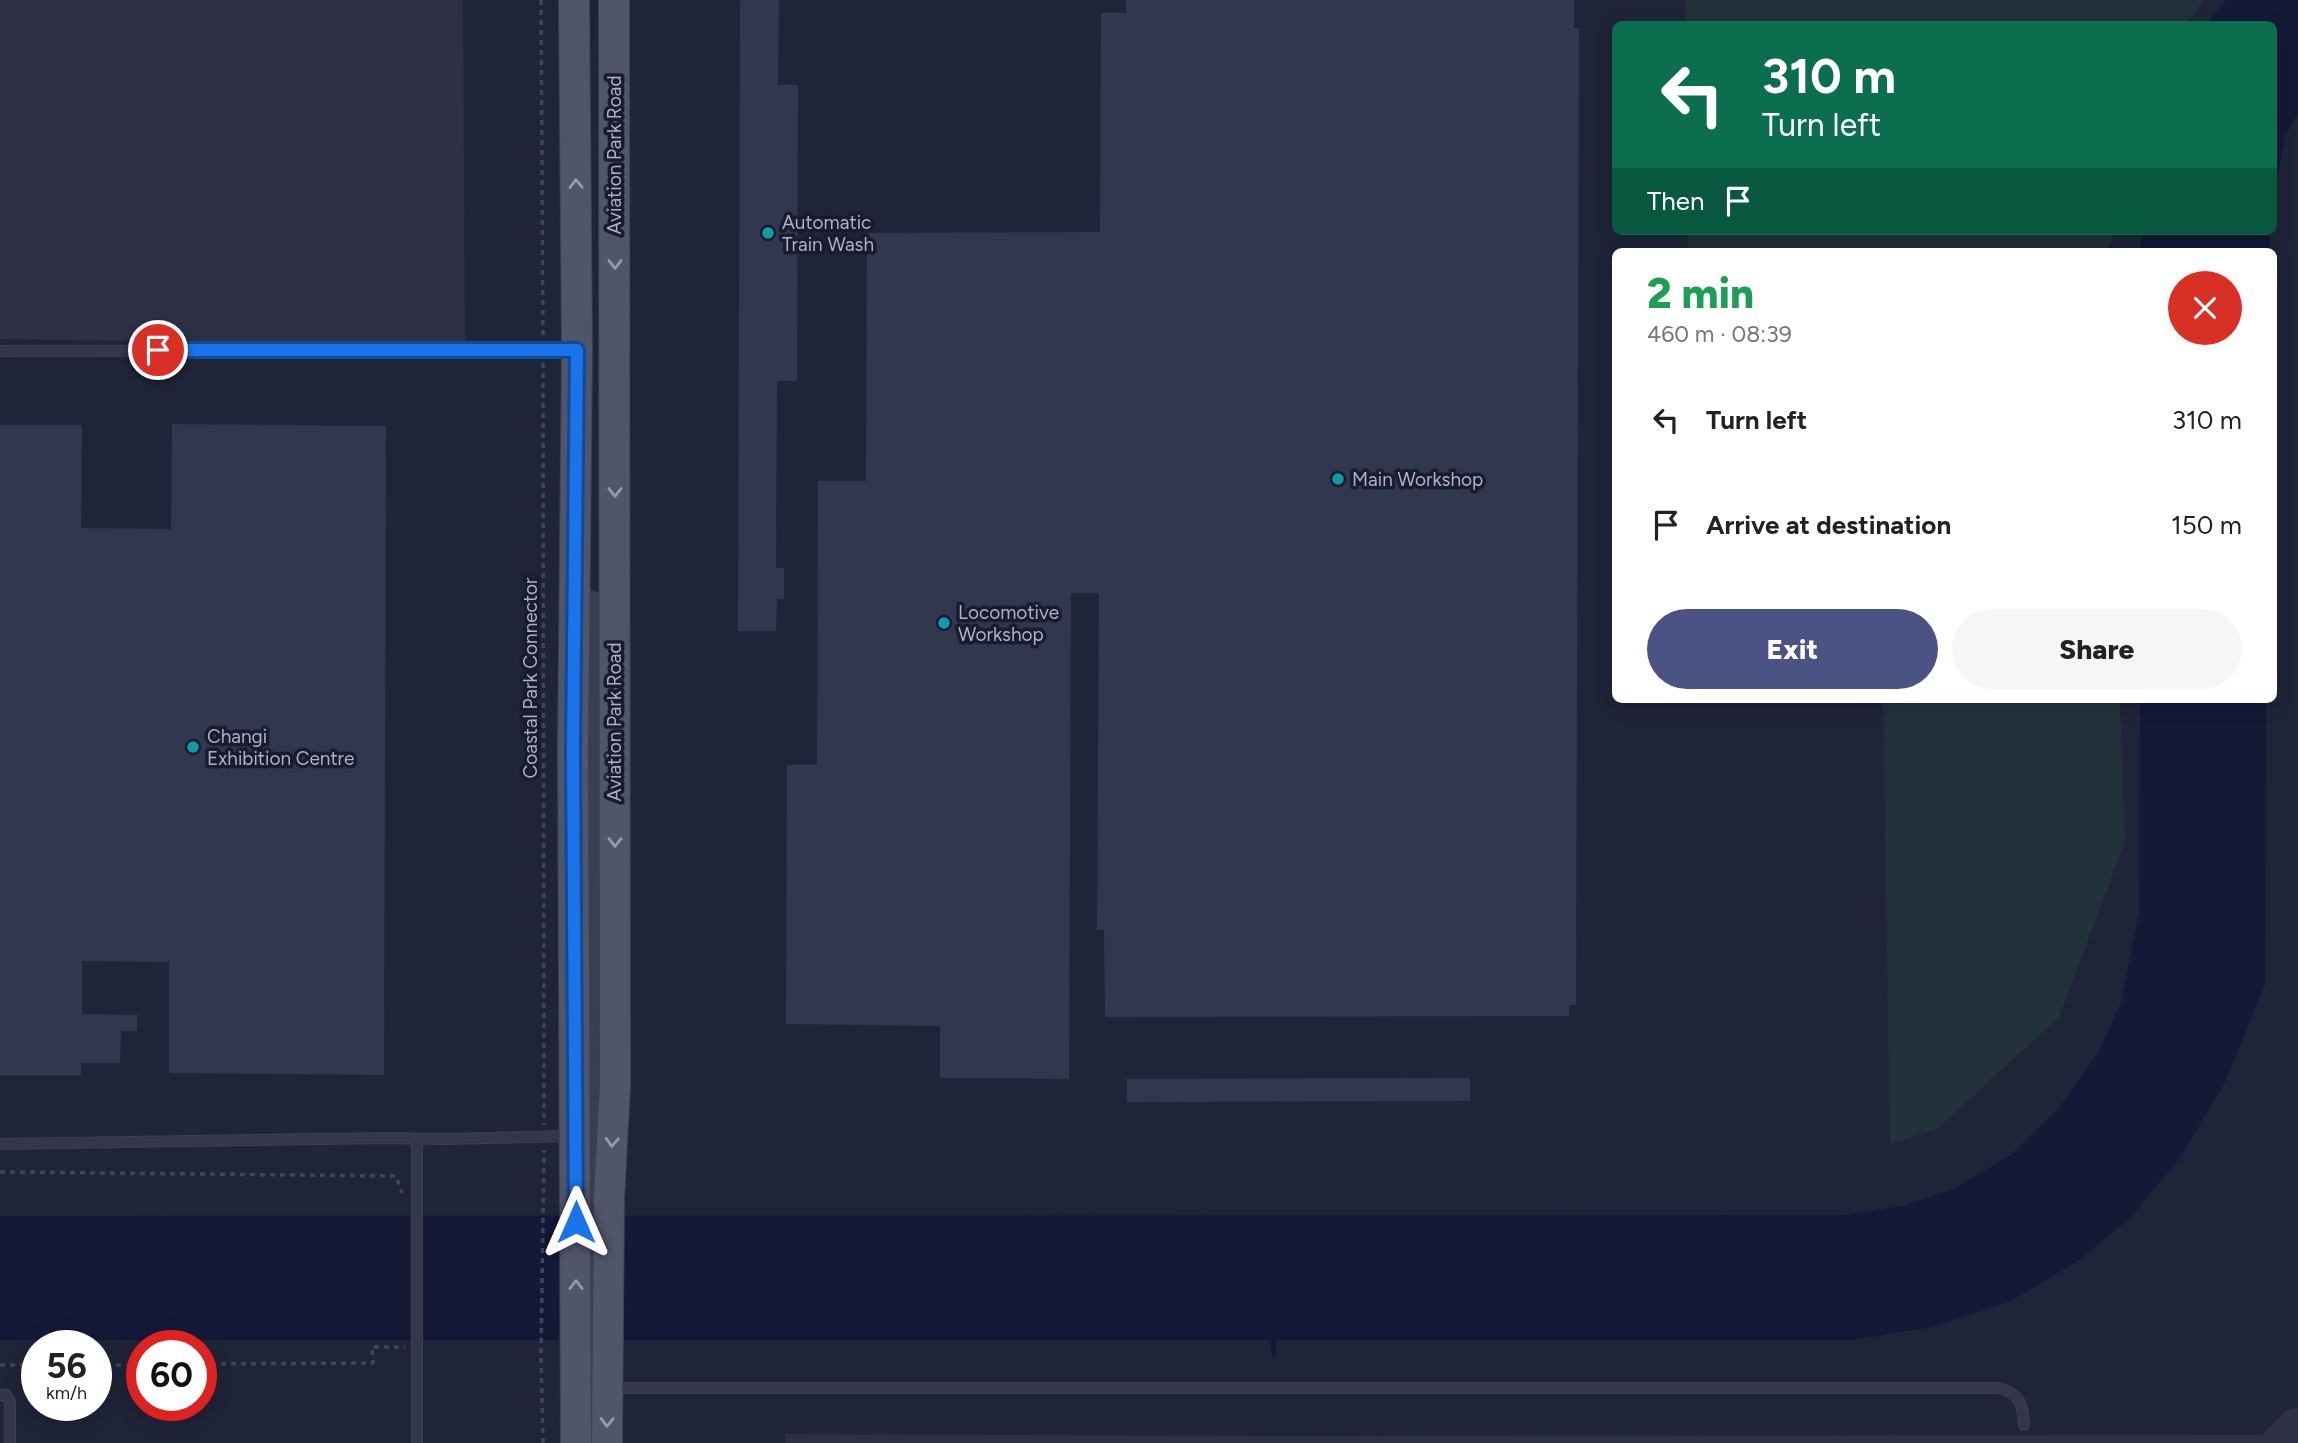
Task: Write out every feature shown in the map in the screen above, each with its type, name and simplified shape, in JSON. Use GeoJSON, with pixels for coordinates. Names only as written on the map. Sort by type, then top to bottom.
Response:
{"type":"FeatureCollection","features":[{"type":"Feature","properties":{"kind":"main road","name":"Aviation Park Road"},"geometry":{"type":"LineString","coordinates":[[574,0],[577,350],[573,749],[576,1443]]}},
{"type":"Feature","properties":{"kind":"main road","name":"Aviation Park Road"},"geometry":{"type":"LineString","coordinates":[[607,1443],[609,1198],[615,1086],[614,0]]}},
{"type":"Feature","properties":{"kind":"lane"},"geometry":{"type":"LineString","coordinates":[[0,351],[577,350]]}},
{"type":"Feature","properties":{"kind":"lane"},"geometry":{"type":"LineString","coordinates":[[0,1144],[576,1135]]}},
{"type":"Feature","properties":{"kind":"lane"},"geometry":{"type":"LineString","coordinates":[[417,1139],[417,1443]]}},
{"type":"Feature","properties":{"kind":"lane"},"geometry":{"type":"LineString","coordinates":[[608,1388],[1998,1388],[2010,1390],[2016,1396],[2022,1405],[2024,1425]]}},
{"type":"Feature","properties":{"kind":"lane"},"geometry":{"type":"LineString","coordinates":[[0,1395],[6,1395],[10,1402],[10,1443]]}},
{"type":"Feature","properties":{"kind":"path","name":"Coastal Park Connector"},"geometry":{"type":"LineString","coordinates":[[541,0],[543,1443]]}},
{"type":"Feature","properties":{"kind":"path"},"geometry":{"type":"LineString","coordinates":[[0,1172],[396,1176],[404,1204]]}},
{"type":"Feature","properties":{"kind":"path"},"geometry":{"type":"LineString","coordinates":[[217,1364],[373,1363],[372,1347],[405,1348],[405,1341]]}},
{"type":"Feature","properties":{"kind":"path"},"geometry":{"type":"LineString","coordinates":[[0,1365],[21,1365]]}},
{"type":"Feature","properties":{"kind":"shaded area"},"geometry":{"type":"Polygon","coordinates":[[[0,0],[463,0],[465,346],[0,339],[0,0]]]}},
{"type":"Feature","properties":{"kind":"shaded area"},"geometry":{"type":"Polygon","coordinates":[[[1686,0],[2205,0],[2188,21],[1686,21],[1686,0]]]}},
{"type":"Feature","properties":{"kind":"shaded area"},"geometry":{"type":"Polygon","coordinates":[[[2227,0],[2298,0],[2298,114],[2285,136],[2277,178],[2277,21],[2210,21],[2227,0]]]}},
{"type":"Feature","properties":{"kind":"shaded area"},"geometry":{"type":"Polygon","coordinates":[[[1688,235],[2113,235],[2109,248],[1688,248],[1688,235]]]}},
{"type":"Feature","properties":{"kind":"shaded area"},"geometry":{"type":"Polygon","coordinates":[[[2141,235],[2271,235],[2269,248],[2141,248],[2141,235]]]}},
{"type":"Feature","properties":{"kind":"shaded area"},"geometry":{"type":"Polygon","coordinates":[[[1883,703],[2120,703],[2125,842],[2059,1017],[1938,1128],[1890,1145],[1883,703]]]}},
{"type":"Feature","properties":{"kind":"shaded area"},"geometry":{"type":"Polygon","coordinates":[[[2140,703],[2266,703],[2265,984],[2226,1080],[2182,1155],[2131,1217],[2078,1261],[2011,1301],[1932,1327],[1852,1340],[217,1340],[217,1330],[126,1330],[126,1340],[112,1340],[112,1330],[21,1330],[21,1340],[0,1340],[0,1216],[1845,1215],[1903,1206],[1954,1189],[2012,1154],[2060,1107],[2098,1053],[2121,1003],[2139,912],[2140,703]]]}},
{"type":"Feature","properties":{"kind":"shaded area"},"geometry":{"type":"Polygon","coordinates":[[[2298,1408],[2298,1443],[785,1443],[785,1434],[2262,1435],[2288,1409],[2298,1408]]]}},
{"type":"Feature","properties":{"kind":"building","name":"Automatic Train Wash"},"geometry":{"type":"Polygon","coordinates":[[[740,0],[779,0],[778,85],[798,85],[797,381],[777,381],[776,568],[784,568],[784,599],[777,599],[776,631],[738,631],[740,0]]]}},
{"type":"Feature","properties":{"kind":"building","name":"Main Workshop"},"geometry":{"type":"Polygon","coordinates":[[[1126,0],[1574,0],[1574,28],[1579,28],[1576,1005],[1569,1005],[1569,1016],[1105,1017],[1104,930],[1097,930],[1099,593],[1071,593],[1069,1079],[940,1078],[940,1026],[786,1024],[787,765],[817,765],[818,481],[866,481],[867,233],[1100,232],[1101,13],[1126,13],[1126,0]]]}},
{"type":"Feature","properties":{"kind":"building","name":"Changi Exhibition Centre"},"geometry":{"type":"Polygon","coordinates":[[[172,424],[386,426],[384,1075],[169,1073],[169,962],[82,961],[82,1014],[137,1015],[137,1031],[121,1031],[120,1063],[81,1063],[81,1075],[0,1075],[0,425],[82,425],[81,528],[171,529],[172,424]]]}},
{"type":"Feature","properties":{"kind":"building"},"geometry":{"type":"Polygon","coordinates":[[[1470,1078],[1470,1101],[1127,1102],[1127,1079],[1470,1078]]]}},
{"type":"Feature","properties":{"kind":"waterway"},"geometry":{"type":"LineString","coordinates":[[1273,1334],[1274,1355]]}},
{"type":"Feature","properties":{"kind":"taxiway"},"geometry":{"type":"LineString","coordinates":[[588,615],[590,1438]]}},
{"type":"Feature","properties":{"kind":"place","name":"Automatic Train Wash"},"geometry":{"type":"Point","coordinates":[768,233]}},
{"type":"Feature","properties":{"kind":"place","name":"Main Workshop"},"geometry":{"type":"Point","coordinates":[1338,479]}},
{"type":"Feature","properties":{"kind":"place","name":"Locomotive Workshop"},"geometry":{"type":"Point","coordinates":[944,623]}},
{"type":"Feature","properties":{"kind":"place","name":"Changi Exhibition Centre"},"geometry":{"type":"Point","coordinates":[193,747]}},
{"type":"Feature","properties":{"kind":"route"},"geometry":{"type":"LineString","coordinates":[[158,350],[577,350],[573,749],[576,1222]]}}]}
